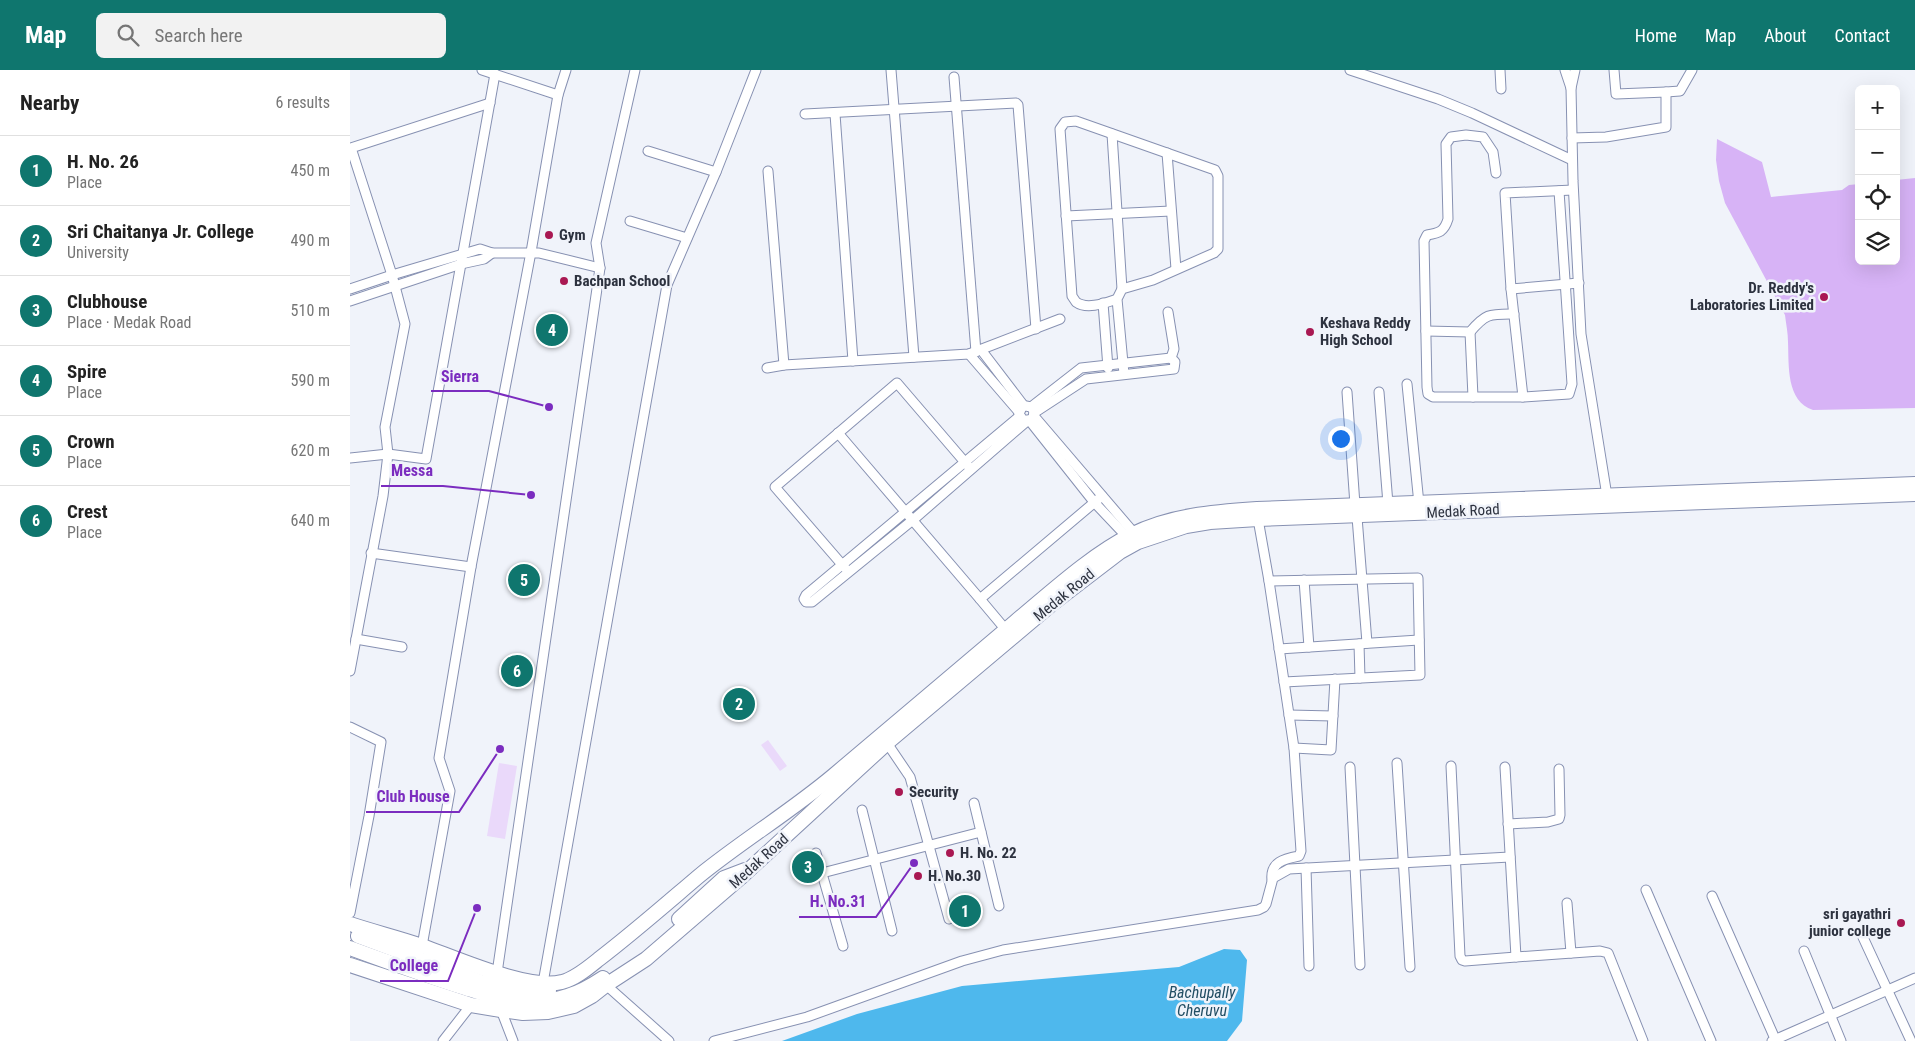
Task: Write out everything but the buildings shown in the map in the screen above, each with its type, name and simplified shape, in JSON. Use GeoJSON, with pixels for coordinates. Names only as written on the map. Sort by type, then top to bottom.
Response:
{"type":"FeatureCollection","features":[{"type":"Feature","properties":{"kind":"main road","name":"Medak Road"},"geometry":{"type":"LineString","coordinates":[[350,924],[422,946],[478,968],[543,983],[563,982],[590,966],[711,867],[831,778],[1006,630],[1095,558],[1130,535],[1162,522],[1209,512],[1356,511],[1677,498],[1915,484]]}},
{"type":"Feature","properties":{"kind":"main road","name":"Medak Road"},"geometry":{"type":"LineString","coordinates":[[350,965],[471,1005],[523,1013],[548,1012],[574,1006],[592,996],[646,958],[752,868],[887,743],[1052,604],[1120,552],[1147,539],[1186,526],[1356,511],[1388,504],[1607,496],[1677,498],[1915,494]]}},
{"type":"Feature","properties":{"kind":"main road"},"geometry":{"type":"LineString","coordinates":[[350,933],[481,982],[524,993],[548,991],[574,986],[595,974],[697,890],[711,867]]}},
{"type":"Feature","properties":{"kind":"main road"},"geometry":{"type":"LineString","coordinates":[[350,948],[489,996],[526,1003],[553,1000],[581,992],[655,940],[724,878],[752,868]]}},
{"type":"Feature","properties":{"kind":"street"},"geometry":{"type":"LineString","coordinates":[[482,70],[558,94]]}},
{"type":"Feature","properties":{"kind":"street"},"geometry":{"type":"LineString","coordinates":[[422,946],[450,790],[439,758],[471,568],[531,252],[558,94],[566,70]]}},
{"type":"Feature","properties":{"kind":"street"},"geometry":{"type":"LineString","coordinates":[[497,973],[600,268],[596,243],[635,70]]}},
{"type":"Feature","properties":{"kind":"street"},"geometry":{"type":"LineString","coordinates":[[543,983],[667,285],[716,172],[756,70]]}},
{"type":"Feature","properties":{"kind":"street"},"geometry":{"type":"LineString","coordinates":[[891,70],[914,357]]}},
{"type":"Feature","properties":{"kind":"street"},"geometry":{"type":"LineString","coordinates":[[1350,70],[1438,99],[1572,160]]}},
{"type":"Feature","properties":{"kind":"street"},"geometry":{"type":"LineString","coordinates":[[1500,70],[1501,89]]}},
{"type":"Feature","properties":{"kind":"street"},"geometry":{"type":"LineString","coordinates":[[1565,70],[1571,88]]}},
{"type":"Feature","properties":{"kind":"street"},"geometry":{"type":"LineString","coordinates":[[1575,70],[1571,88],[1572,160],[1582,334],[1607,496]]}},
{"type":"Feature","properties":{"kind":"street"},"geometry":{"type":"LineString","coordinates":[[1614,70],[1616,94],[1680,91],[1692,70]]}},
{"type":"Feature","properties":{"kind":"street"},"geometry":{"type":"LineString","coordinates":[[350,458],[388,454],[426,458],[495,74]]}},
{"type":"Feature","properties":{"kind":"street"},"geometry":{"type":"LineString","coordinates":[[954,77],[976,352],[1130,535]]}},
{"type":"Feature","properties":{"kind":"street"},"geometry":{"type":"LineString","coordinates":[[1572,138],[1606,137],[1666,127],[1666,92]]}},
{"type":"Feature","properties":{"kind":"street"},"geometry":{"type":"LineString","coordinates":[[805,114],[835,114],[1012,102],[1018,105],[1036,329]]}},
{"type":"Feature","properties":{"kind":"street"},"geometry":{"type":"LineString","coordinates":[[350,671],[383,496],[388,454],[385,427],[405,324],[392,274],[351,148],[490,103]]}},
{"type":"Feature","properties":{"kind":"street"},"geometry":{"type":"LineString","coordinates":[[835,114],[853,361]]}},
{"type":"Feature","properties":{"kind":"street"},"geometry":{"type":"LineString","coordinates":[[1117,299],[1103,303],[1080,305],[1072,296],[1060,129],[1064,122],[1076,121],[1215,170],[1218,176],[1218,249],[1214,253],[1153,280],[1122,289]]}},
{"type":"Feature","properties":{"kind":"street"},"geometry":{"type":"LineString","coordinates":[[1112,134],[1122,289],[1117,299],[1124,374]]}},
{"type":"Feature","properties":{"kind":"street"},"geometry":{"type":"LineString","coordinates":[[1496,173],[1493,152],[1483,137],[1450,136],[1446,144],[1448,219],[1446,228],[1439,233],[1427,235],[1424,241],[1428,394],[1433,397],[1522,397],[1569,394],[1572,384],[1559,191]]}},
{"type":"Feature","properties":{"kind":"street"},"geometry":{"type":"LineString","coordinates":[[648,151],[716,172]]}},
{"type":"Feature","properties":{"kind":"street"},"geometry":{"type":"LineString","coordinates":[[1167,153],[1176,269]]}},
{"type":"Feature","properties":{"kind":"street"},"geometry":{"type":"LineString","coordinates":[[768,171],[784,365]]}},
{"type":"Feature","properties":{"kind":"street"},"geometry":{"type":"LineString","coordinates":[[1522,397],[1511,289],[1505,193],[1573,190]]}},
{"type":"Feature","properties":{"kind":"street"},"geometry":{"type":"LineString","coordinates":[[1066,216],[1172,211]]}},
{"type":"Feature","properties":{"kind":"street"},"geometry":{"type":"LineString","coordinates":[[630,221],[687,238]]}},
{"type":"Feature","properties":{"kind":"street"},"geometry":{"type":"LineString","coordinates":[[350,301],[462,260],[480,249],[492,253],[531,252],[600,268]]}},
{"type":"Feature","properties":{"kind":"street"},"geometry":{"type":"LineString","coordinates":[[350,289],[392,274],[462,260]]}},
{"type":"Feature","properties":{"kind":"street"},"geometry":{"type":"LineString","coordinates":[[1511,289],[1579,283]]}},
{"type":"Feature","properties":{"kind":"street"},"geometry":{"type":"LineString","coordinates":[[1103,303],[1109,376]]}},
{"type":"Feature","properties":{"kind":"street"},"geometry":{"type":"LineString","coordinates":[[1168,312],[1174,350],[1171,358]]}},
{"type":"Feature","properties":{"kind":"street"},"geometry":{"type":"LineString","coordinates":[[1473,397],[1470,332],[1481,319],[1494,314],[1514,314]]}},
{"type":"Feature","properties":{"kind":"street"},"geometry":{"type":"LineString","coordinates":[[767,368],[784,365],[976,352],[1060,319]]}},
{"type":"Feature","properties":{"kind":"street"},"geometry":{"type":"LineString","coordinates":[[1426,331],[1470,332]]}},
{"type":"Feature","properties":{"kind":"street"},"geometry":{"type":"LineString","coordinates":[[1171,358],[1176,362],[1174,369],[1086,379],[1027,414],[972,469],[914,519],[812,602],[806,602],[804,599],[806,595],[1081,368],[1122,363],[1171,358]]}},
{"type":"Feature","properties":{"kind":"street"},"geometry":{"type":"LineString","coordinates":[[848,572],[775,487],[897,383],[972,469]]}},
{"type":"Feature","properties":{"kind":"street"},"geometry":{"type":"LineString","coordinates":[[1407,384],[1419,504]]}},
{"type":"Feature","properties":{"kind":"street"},"geometry":{"type":"LineString","coordinates":[[1347,392],[1362,579],[1363,643],[1360,678]]}},
{"type":"Feature","properties":{"kind":"street"},"geometry":{"type":"LineString","coordinates":[[1379,392],[1388,504]]}},
{"type":"Feature","properties":{"kind":"street"},"geometry":{"type":"LineString","coordinates":[[838,433],[914,519],[1006,630]]}},
{"type":"Feature","properties":{"kind":"street"},"geometry":{"type":"LineString","coordinates":[[980,599],[1098,499]]}},
{"type":"Feature","properties":{"kind":"street"},"geometry":{"type":"LineString","coordinates":[[714,1041],[807,1017],[962,961],[1003,950],[1258,910],[1264,907],[1272,880],[1271,873],[1275,865],[1282,859],[1299,856],[1301,851],[1294,748],[1258,519]]}},
{"type":"Feature","properties":{"kind":"street"},"geometry":{"type":"LineString","coordinates":[[371,553],[471,568]]}},
{"type":"Feature","properties":{"kind":"street"},"geometry":{"type":"LineString","coordinates":[[1269,581],[1418,578],[1420,675],[1284,682]]}},
{"type":"Feature","properties":{"kind":"street"},"geometry":{"type":"LineString","coordinates":[[1304,580],[1309,647]]}},
{"type":"Feature","properties":{"kind":"street"},"geometry":{"type":"LineString","coordinates":[[356,639],[402,648]]}},
{"type":"Feature","properties":{"kind":"street"},"geometry":{"type":"LineString","coordinates":[[1279,649],[1419,640]]}},
{"type":"Feature","properties":{"kind":"street"},"geometry":{"type":"LineString","coordinates":[[1294,748],[1331,750],[1335,679]]}},
{"type":"Feature","properties":{"kind":"street"},"geometry":{"type":"LineString","coordinates":[[1289,715],[1333,716]]}},
{"type":"Feature","properties":{"kind":"street"},"geometry":{"type":"LineString","coordinates":[[350,727],[381,742],[350,913]]}},
{"type":"Feature","properties":{"kind":"street"},"geometry":{"type":"LineString","coordinates":[[887,743],[910,777],[948,919]]}},
{"type":"Feature","properties":{"kind":"street"},"geometry":{"type":"LineString","coordinates":[[1397,763],[1410,967]]}},
{"type":"Feature","properties":{"kind":"street"},"geometry":{"type":"LineString","coordinates":[[1451,766],[1460,956],[1462,960],[1600,951],[1608,953],[1643,1041]]}},
{"type":"Feature","properties":{"kind":"street"},"geometry":{"type":"LineString","coordinates":[[1350,767],[1360,965]]}},
{"type":"Feature","properties":{"kind":"street"},"geometry":{"type":"LineString","coordinates":[[1505,767],[1516,957]]}},
{"type":"Feature","properties":{"kind":"street"},"geometry":{"type":"LineString","coordinates":[[1508,824],[1548,822],[1559,819],[1559,769]]}},
{"type":"Feature","properties":{"kind":"street"},"geometry":{"type":"LineString","coordinates":[[974,803],[999,906]]}},
{"type":"Feature","properties":{"kind":"street"},"geometry":{"type":"LineString","coordinates":[[862,810],[892,932]]}},
{"type":"Feature","properties":{"kind":"street"},"geometry":{"type":"LineString","coordinates":[[822,873],[981,832]]}},
{"type":"Feature","properties":{"kind":"street"},"geometry":{"type":"LineString","coordinates":[[816,853],[843,946]]}},
{"type":"Feature","properties":{"kind":"street"},"geometry":{"type":"LineString","coordinates":[[1272,880],[1277,874],[1289,869],[1510,857]]}},
{"type":"Feature","properties":{"kind":"street"},"geometry":{"type":"LineString","coordinates":[[1306,868],[1309,966]]}},
{"type":"Feature","properties":{"kind":"street"},"geometry":{"type":"LineString","coordinates":[[1646,890],[1711,1041]]}},
{"type":"Feature","properties":{"kind":"street"},"geometry":{"type":"LineString","coordinates":[[1712,896],[1774,1041],[1915,978]]}},
{"type":"Feature","properties":{"kind":"street"},"geometry":{"type":"LineString","coordinates":[[1567,902],[1571,953]]}},
{"type":"Feature","properties":{"kind":"street"},"geometry":{"type":"LineString","coordinates":[[1861,933],[1911,1041]]}},
{"type":"Feature","properties":{"kind":"street"},"geometry":{"type":"LineString","coordinates":[[1804,951],[1841,1041]]}},
{"type":"Feature","properties":{"kind":"street"},"geometry":{"type":"LineString","coordinates":[[606,985],[669,1041]]}},
{"type":"Feature","properties":{"kind":"street"},"geometry":{"type":"LineString","coordinates":[[443,1041],[471,1005]]}},
{"type":"Feature","properties":{"kind":"street"},"geometry":{"type":"LineString","coordinates":[[501,1010],[513,1041]]}},
{"type":"Feature","properties":{"kind":"shaded area"},"geometry":{"type":"Polygon","coordinates":[[[1717,139],[1762,162],[1771,197],[1842,190],[1849,185],[1855,184],[1855,265],[1900,265],[1900,180],[1915,178],[1915,408],[1813,410],[1798,399],[1793,391],[1789,372],[1788,335],[1785,315],[1725,203],[1716,160],[1717,139]]]}},
{"type":"Feature","properties":{"kind":"shaded area"},"geometry":{"type":"Polygon","coordinates":[[[768,740],[787,766],[780,771],[761,745],[768,740]]]}},
{"type":"Feature","properties":{"kind":"shaded area"},"geometry":{"type":"Polygon","coordinates":[[[499,763],[517,766],[505,839],[487,836],[499,763]]]}},
{"type":"Feature","properties":{"kind":"water","name":"Bachupally Cheruvu"},"geometry":{"type":"Polygon","coordinates":[[[1224,949],[1240,950],[1247,960],[1242,1021],[1227,1041],[782,1041],[857,1014],[962,986],[1179,967],[1224,949]]]}},
{"type":"Feature","properties":{"kind":"place","name":"Gym"},"geometry":{"type":"Point","coordinates":[549,235]}},
{"type":"Feature","properties":{"kind":"place","name":"Bachpan School"},"geometry":{"type":"Point","coordinates":[564,281]}},
{"type":"Feature","properties":{"kind":"place","name":"Dr. Reddy's Laboratories Limited"},"geometry":{"type":"Point","coordinates":[1824,297]}},
{"type":"Feature","properties":{"kind":"place","name":"Spire"},"geometry":{"type":"Point","coordinates":[552,330]}},
{"type":"Feature","properties":{"kind":"place","name":"Keshava Reddy High School"},"geometry":{"type":"Point","coordinates":[1310,332]}},
{"type":"Feature","properties":{"kind":"place","name":"Sierra"},"geometry":{"type":"Point","coordinates":[549,407]}},
{"type":"Feature","properties":{"kind":"place","name":"Messa"},"geometry":{"type":"Point","coordinates":[531,495]}},
{"type":"Feature","properties":{"kind":"place","name":"Crown"},"geometry":{"type":"Point","coordinates":[524,580]}},
{"type":"Feature","properties":{"kind":"place","name":"Crest"},"geometry":{"type":"Point","coordinates":[517,671]}},
{"type":"Feature","properties":{"kind":"place","name":"Sri Chaitanya Jr. College"},"geometry":{"type":"Point","coordinates":[739,704]}},
{"type":"Feature","properties":{"kind":"place","name":"Club House"},"geometry":{"type":"Point","coordinates":[500,749]}},
{"type":"Feature","properties":{"kind":"place","name":"Security"},"geometry":{"type":"Point","coordinates":[899,792]}},
{"type":"Feature","properties":{"kind":"place","name":"H. No. 22"},"geometry":{"type":"Point","coordinates":[950,853]}},
{"type":"Feature","properties":{"kind":"place","name":"H. No.31"},"geometry":{"type":"Point","coordinates":[914,863]}},
{"type":"Feature","properties":{"kind":"place","name":"Clubhouse"},"geometry":{"type":"Point","coordinates":[808,867]}},
{"type":"Feature","properties":{"kind":"place","name":"H. No.30"},"geometry":{"type":"Point","coordinates":[918,876]}},
{"type":"Feature","properties":{"kind":"place","name":"College"},"geometry":{"type":"Point","coordinates":[477,908]}},
{"type":"Feature","properties":{"kind":"place","name":"H. No. 26"},"geometry":{"type":"Point","coordinates":[965,911]}},
{"type":"Feature","properties":{"kind":"place","name":"sri gayathri junior college"},"geometry":{"type":"Point","coordinates":[1901,923]}}]}
